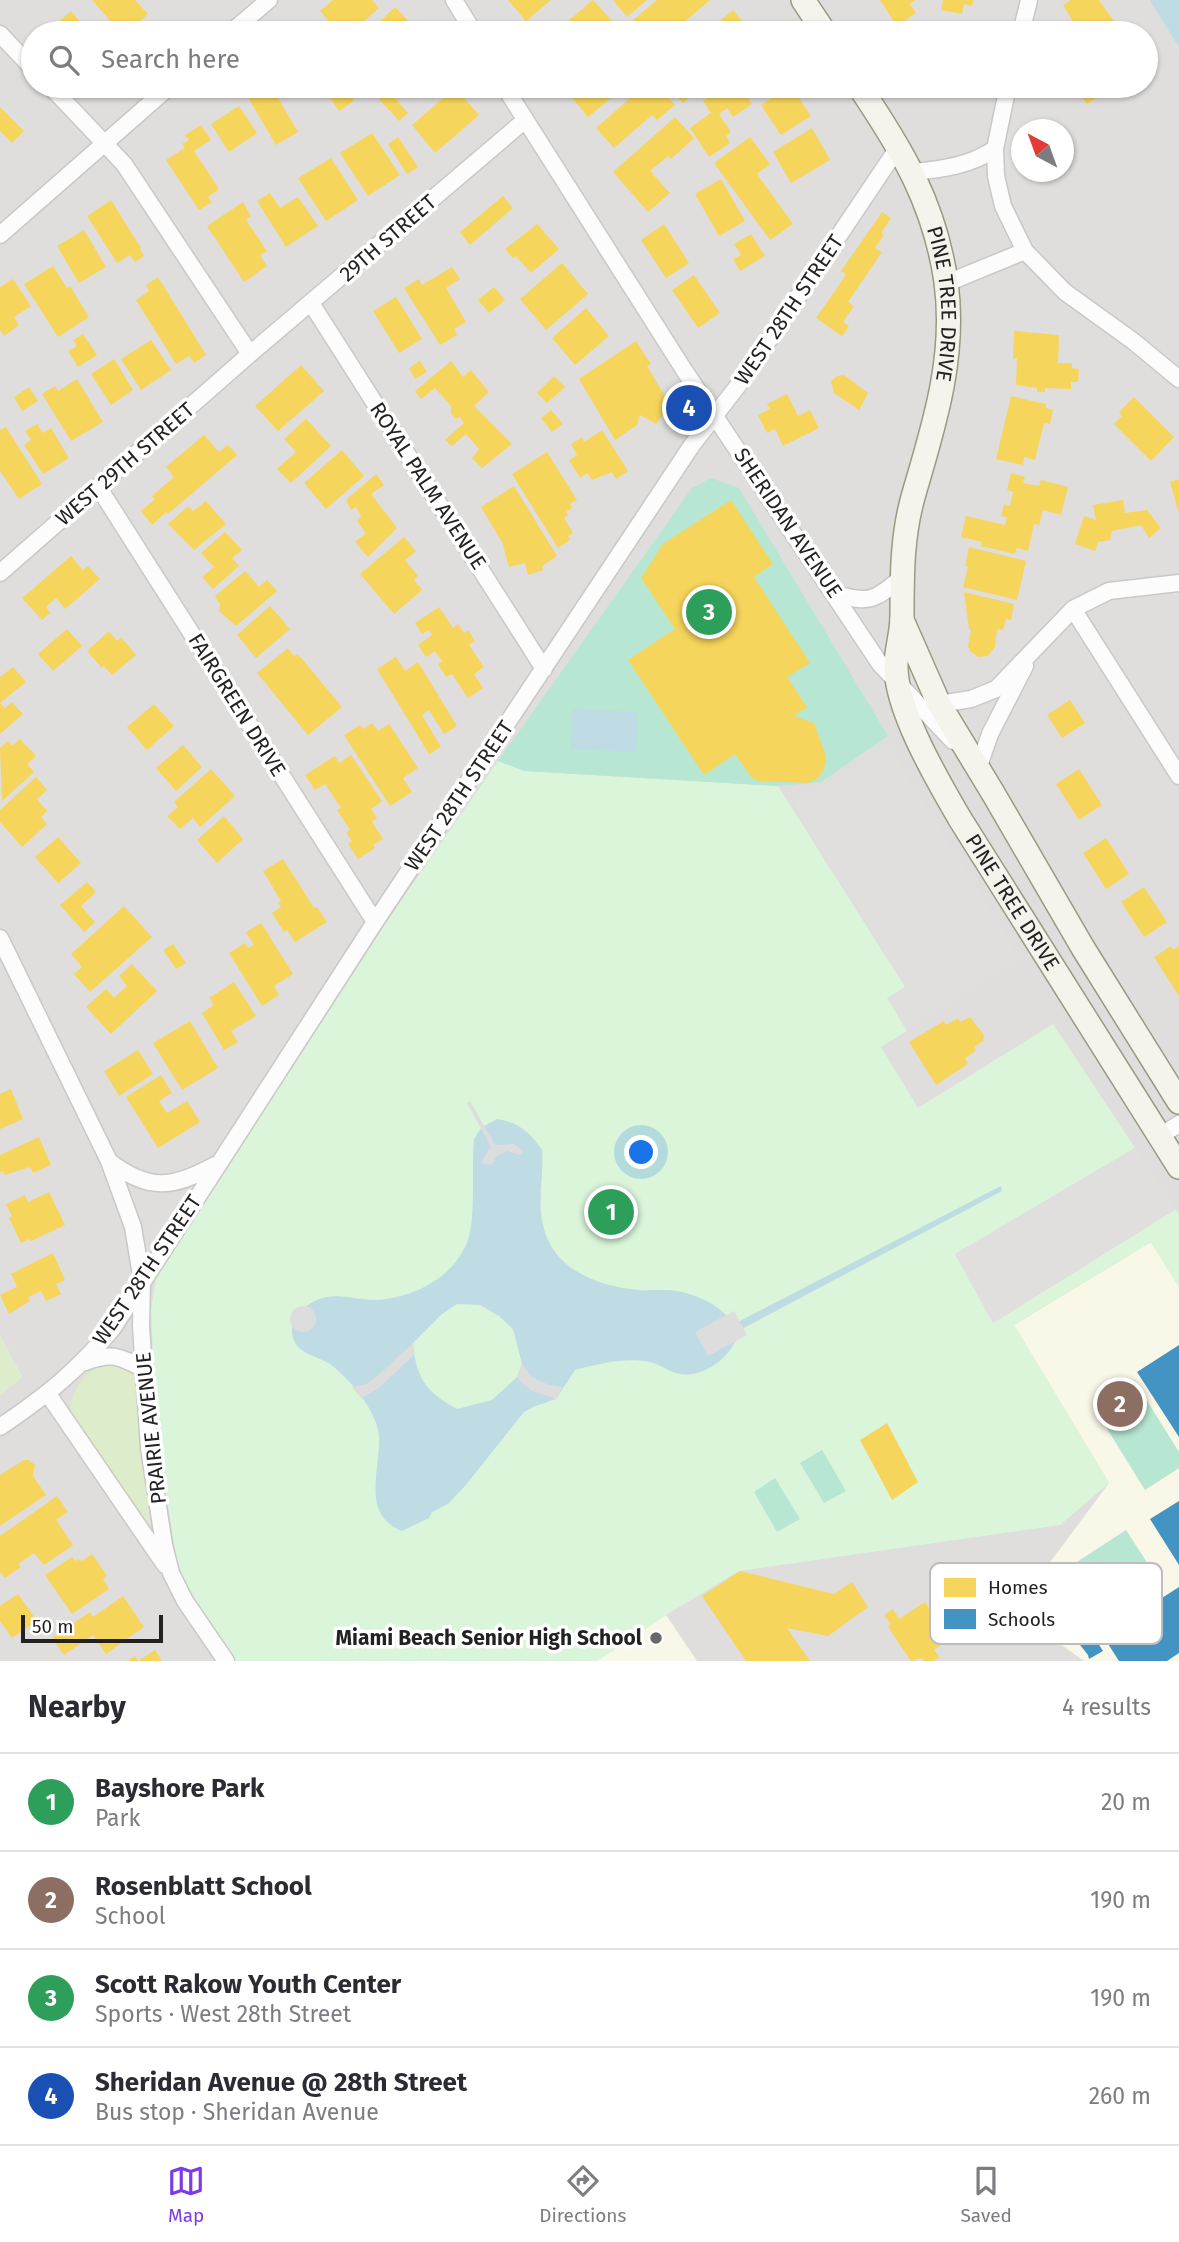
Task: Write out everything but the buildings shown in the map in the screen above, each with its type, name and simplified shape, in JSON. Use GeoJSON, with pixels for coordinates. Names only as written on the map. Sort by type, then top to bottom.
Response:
{"type":"FeatureCollection","features":[{"type":"Feature","properties":{"kind":"main road"},"geometry":{"type":"LineString","coordinates":[[803,0],[817,21]]}},
{"type":"Feature","properties":{"kind":"main road","name":"PINE TREE DRIVE"},"geometry":{"type":"LineString","coordinates":[[867,98],[913,172],[933,220],[947,283],[948,332],[942,391],[909,511],[902,553],[902,620],[896,661],[899,682],[913,728],[938,781],[1169,1130],[1179,1167]]}},
{"type":"Feature","properties":{"kind":"main road","name":"PINE TREE DRIVE"},"geometry":{"type":"LineString","coordinates":[[902,620],[939,704],[1083,948],[1179,1102]]}},
{"type":"Feature","properties":{"kind":"street"},"geometry":{"type":"LineString","coordinates":[[244,21],[269,0]]}},
{"type":"Feature","properties":{"kind":"street"},"geometry":{"type":"LineString","coordinates":[[454,0],[467,21]]}},
{"type":"Feature","properties":{"kind":"street"},"geometry":{"type":"LineString","coordinates":[[1024,21],[1029,0]]}},
{"type":"Feature","properties":{"kind":"street"},"geometry":{"type":"LineString","coordinates":[[0,34],[21,56]]}},
{"type":"Feature","properties":{"kind":"street"},"geometry":{"type":"LineString","coordinates":[[61,98],[124,164],[250,354]]}},
{"type":"Feature","properties":{"kind":"street"},"geometry":{"type":"LineString","coordinates":[[0,234],[156,98]]}},
{"type":"Feature","properties":{"kind":"street","name":"SHERIDAN AVENUE"},"geometry":{"type":"LineString","coordinates":[[511,98],[715,416],[880,664],[978,769]]}},
{"type":"Feature","properties":{"kind":"street"},"geometry":{"type":"LineString","coordinates":[[1006,98],[995,149],[996,176],[1003,206],[1025,251],[1065,292],[1133,341],[1179,379]]}},
{"type":"Feature","properties":{"kind":"street","name":"29TH STREET"},"geometry":{"type":"LineString","coordinates":[[250,354],[524,121]]}},
{"type":"Feature","properties":{"kind":"street","name":"WEST 28TH STREET"},"geometry":{"type":"LineString","coordinates":[[0,1427],[48,1395],[83,1363],[113,1328],[375,922],[692,445],[747,372],[899,146]]}},
{"type":"Feature","properties":{"kind":"street"},"geometry":{"type":"LineString","coordinates":[[913,172],[952,168],[995,149]]}},
{"type":"Feature","properties":{"kind":"street"},"geometry":{"type":"LineString","coordinates":[[947,283],[1025,251]]}},
{"type":"Feature","properties":{"kind":"street","name":"ROYAL PALM AVENUE"},"geometry":{"type":"LineString","coordinates":[[311,303],[544,669]]}},
{"type":"Feature","properties":{"kind":"street","name":"WEST 29TH STREET"},"geometry":{"type":"LineString","coordinates":[[0,573],[250,354]]}},
{"type":"Feature","properties":{"kind":"street","name":"FAIRGREEN DRIVE"},"geometry":{"type":"LineString","coordinates":[[99,488],[375,922]]}},
{"type":"Feature","properties":{"kind":"street"},"geometry":{"type":"LineString","coordinates":[[834,593],[853,599],[870,600],[881,596],[901,578]]}},
{"type":"Feature","properties":{"kind":"street"},"geometry":{"type":"LineString","coordinates":[[939,704],[990,693],[1005,681],[1073,609],[1109,591],[1179,583]]}},
{"type":"Feature","properties":{"kind":"street"},"geometry":{"type":"LineString","coordinates":[[1073,609],[1179,776]]}},
{"type":"Feature","properties":{"kind":"street"},"geometry":{"type":"LineString","coordinates":[[978,769],[990,734],[1015,689],[1032,650]]}},
{"type":"Feature","properties":{"kind":"street","name":"PRAIRIE AVENUE"},"geometry":{"type":"LineString","coordinates":[[0,938],[109,1161],[133,1227],[142,1281],[141,1326],[149,1448],[171,1573]]}},
{"type":"Feature","properties":{"kind":"street"},"geometry":{"type":"LineString","coordinates":[[109,1161],[127,1175],[161,1184],[181,1181],[218,1164]]}},
{"type":"Feature","properties":{"kind":"street"},"geometry":{"type":"LineString","coordinates":[[83,1363],[103,1355],[116,1357],[144,1369]]}},
{"type":"Feature","properties":{"kind":"street","name":"PRAIRIE AVENUE"},"geometry":{"type":"LineString","coordinates":[[48,1395],[171,1573],[186,1601],[226,1661]]}},
{"type":"Feature","properties":{"kind":"shaded area"},"geometry":{"type":"Polygon","coordinates":[[[0,0],[1150,0],[1179,49],[1179,1661],[0,1661],[0,1395],[22,1377],[0,1336],[0,0]]]}},
{"type":"Feature","properties":{"kind":"shaded area"},"geometry":{"type":"Polygon","coordinates":[[[887,745],[1019,956],[906,1027],[889,1001],[908,988],[793,804],[887,745]]]}},
{"type":"Feature","properties":{"kind":"shaded area"},"geometry":{"type":"Polygon","coordinates":[[[1135,1148],[1176,1209],[993,1323],[955,1254],[1135,1148]]]}},
{"type":"Feature","properties":{"kind":"shaded area"},"geometry":{"type":"Polygon","coordinates":[[[1151,1242],[1179,1287],[1179,1661],[1084,1661],[1060,1644],[1162,1644],[1162,1563],[1049,1563],[1109,1483],[1014,1325],[1151,1242]]]}},
{"type":"Feature","properties":{"kind":"shaded area","name":"Miami Beach Senior High School"},"geometry":{"type":"Polygon","coordinates":[[[666,1615],[697,1661],[597,1661],[666,1615]]]}},
{"type":"Feature","properties":{"kind":"green space"},"geometry":{"type":"Polygon","coordinates":[[[711,478],[739,488],[888,736],[821,782],[778,786],[525,771],[498,761],[692,488],[711,478]]]}},
{"type":"Feature","properties":{"kind":"green space"},"geometry":{"type":"Polygon","coordinates":[[[498,761],[526,771],[778,786],[905,987],[887,998],[907,1031],[881,1047],[918,1108],[1053,1024],[1135,1148],[955,1254],[993,1323],[1176,1209],[1179,1214],[1179,1287],[1151,1242],[1014,1325],[1109,1483],[1060,1525],[739,1571],[597,1661],[236,1661],[184,1581],[177,1560],[157,1442],[151,1310],[156,1279],[196,1211],[239,1150],[383,927],[498,761]]]}},
{"type":"Feature","properties":{"kind":"green space"},"geometry":{"type":"Polygon","coordinates":[[[0,1336],[22,1378],[0,1395],[0,1336]]]}},
{"type":"Feature","properties":{"kind":"green space"},"geometry":{"type":"Polygon","coordinates":[[[114,1363],[133,1371],[151,1526],[148,1528],[70,1417],[73,1397],[81,1381],[95,1369],[114,1363]]]}},
{"type":"Feature","properties":{"kind":"green space"},"geometry":{"type":"Polygon","coordinates":[[[1134,1380],[1179,1452],[1179,1468],[1145,1490],[1093,1406],[1134,1380]]]}},
{"type":"Feature","properties":{"kind":"green space"},"geometry":{"type":"Polygon","coordinates":[[[822,1450],[846,1491],[824,1503],[800,1463],[822,1450]]]}},
{"type":"Feature","properties":{"kind":"green space"},"geometry":{"type":"Polygon","coordinates":[[[775,1478],[800,1519],[777,1532],[754,1492],[775,1478]]]}},
{"type":"Feature","properties":{"kind":"green space"},"geometry":{"type":"Polygon","coordinates":[[[1126,1530],[1147,1563],[1075,1563],[1126,1530]]]}},
{"type":"Feature","properties":{"kind":"water"},"geometry":{"type":"Polygon","coordinates":[[[1150,0],[1179,0],[1179,48],[1150,0]]]}},
{"type":"Feature","properties":{"kind":"water"},"geometry":{"type":"Polygon","coordinates":[[[573,709],[638,712],[636,752],[571,749],[573,709]]]}},
{"type":"Feature","properties":{"kind":"water"},"geometry":{"type":"Polygon","coordinates":[[[497,1119],[511,1123],[533,1138],[542,1150],[543,1225],[548,1240],[566,1264],[592,1279],[623,1288],[693,1295],[712,1304],[736,1323],[1001,1186],[1002,1191],[740,1330],[725,1356],[700,1372],[680,1374],[654,1363],[631,1360],[575,1370],[556,1399],[524,1412],[448,1504],[432,1512],[429,1518],[402,1531],[389,1524],[377,1504],[379,1438],[378,1428],[369,1407],[338,1370],[300,1349],[293,1338],[292,1328],[299,1313],[315,1301],[334,1296],[374,1300],[399,1297],[433,1282],[452,1266],[460,1256],[469,1235],[473,1209],[474,1139],[481,1128],[497,1119]],[[457,1304],[442,1314],[413,1343],[417,1366],[424,1383],[437,1396],[457,1409],[492,1400],[517,1377],[522,1364],[513,1329],[499,1316],[480,1305],[457,1304]]]}},
{"type":"Feature","properties":{"kind":"pier"},"geometry":{"type":"Polygon","coordinates":[[[470,1101],[495,1145],[514,1144],[524,1151],[520,1155],[507,1151],[497,1156],[491,1165],[480,1163],[491,1147],[467,1103],[470,1101]]]}},
{"type":"Feature","properties":{"kind":"pier"},"geometry":{"type":"Polygon","coordinates":[[[303,1306],[312,1310],[316,1319],[312,1328],[303,1332],[294,1328],[290,1319],[294,1310],[303,1306]]]}},
{"type":"Feature","properties":{"kind":"pier"},"geometry":{"type":"Polygon","coordinates":[[[734,1311],[747,1335],[708,1356],[695,1332],[734,1311]]]}},
{"type":"Feature","properties":{"kind":"pier"},"geometry":{"type":"Polygon","coordinates":[[[413,1343],[414,1355],[379,1388],[361,1398],[352,1387],[367,1384],[374,1379],[413,1343]]]}},
{"type":"Feature","properties":{"kind":"pier"},"geometry":{"type":"Polygon","coordinates":[[[522,1364],[532,1377],[549,1385],[563,1387],[556,1399],[532,1391],[523,1384],[517,1377],[522,1364]]]}},
{"type":"Feature","properties":{"kind":"place","name":"Sheridan Avenue @ 28th Street"},"geometry":{"type":"Point","coordinates":[689,408]}},
{"type":"Feature","properties":{"kind":"place","name":"Scott Rakow Youth Center"},"geometry":{"type":"Point","coordinates":[709,612]}},
{"type":"Feature","properties":{"kind":"place","name":"Bayshore Park"},"geometry":{"type":"Point","coordinates":[611,1212]}},
{"type":"Feature","properties":{"kind":"place","name":"Rosenblatt School"},"geometry":{"type":"Point","coordinates":[1120,1404]}},
{"type":"Feature","properties":{"kind":"place","name":"Miami Beach Senior High School"},"geometry":{"type":"Point","coordinates":[656,1638]}}]}
